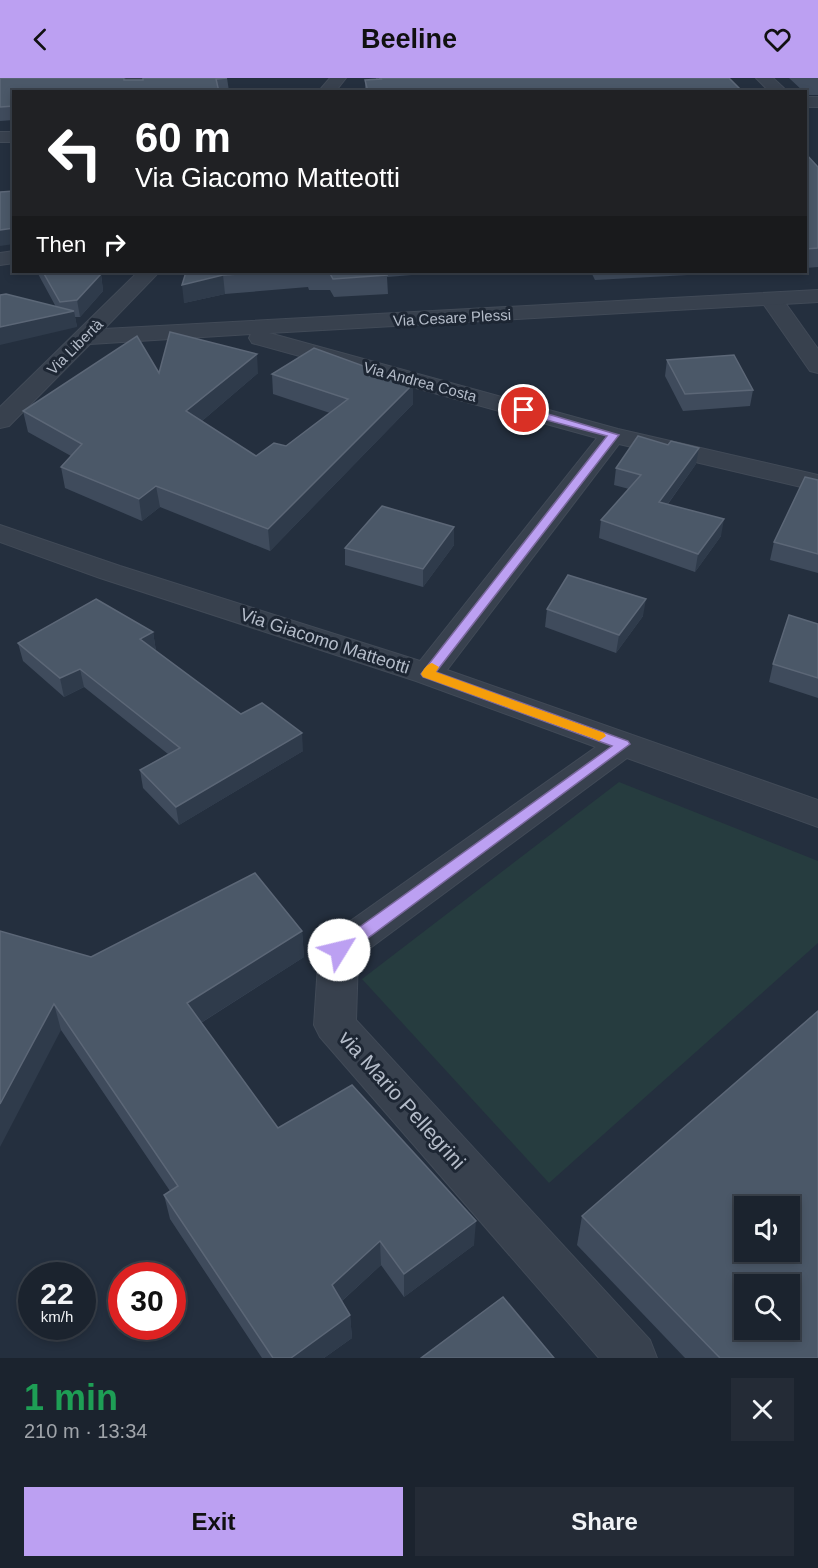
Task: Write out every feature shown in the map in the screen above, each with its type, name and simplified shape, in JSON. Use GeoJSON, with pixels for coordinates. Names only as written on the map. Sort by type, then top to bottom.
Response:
{"type":"FeatureCollection","features":[{"type":"Feature","properties":{"kind":"street"},"geometry":{"type":"LineString","coordinates":[[328,90],[338,78]]}},
{"type":"Feature","properties":{"kind":"street"},"geometry":{"type":"LineString","coordinates":[[764,78],[778,90]]}},
{"type":"Feature","properties":{"kind":"street","name":"Via Libertà"},"geometry":{"type":"LineString","coordinates":[[0,421],[148,273]]}},
{"type":"Feature","properties":{"kind":"street","name":"Via Cesare Plessi"},"geometry":{"type":"LineString","coordinates":[[86,337],[232,331],[818,296]]}},
{"type":"Feature","properties":{"kind":"street"},"geometry":{"type":"LineString","coordinates":[[771,299],[818,366]]}},
{"type":"Feature","properties":{"kind":"street","name":"Via Andrea Costa"},"geometry":{"type":"LineString","coordinates":[[232,331],[614,435],[818,483]]}},
{"type":"Feature","properties":{"kind":"street"},"geometry":{"type":"LineString","coordinates":[[427,674],[614,435]]}},
{"type":"Feature","properties":{"kind":"street","name":"Via Giacomo Matteotti"},"geometry":{"type":"LineString","coordinates":[[0,533],[427,674],[818,814]]}},
{"type":"Feature","properties":{"kind":"street","name":"via Mario Pellegrini"},"geometry":{"type":"LineString","coordinates":[[623,744],[339,950],[335,1025],[632,1358]]}},
{"type":"Feature","properties":{"kind":"green space"},"geometry":{"type":"Polygon","coordinates":[[[619,782],[818,861],[818,943],[549,1183],[362,979],[619,782]]]}},
{"type":"Feature","properties":{"kind":"building"},"geometry":{"type":"Polygon","coordinates":[[[0,78],[143,80],[143,78],[227,78],[216,79],[219,90],[12,90],[12,106],[0,107],[0,78]]]}},
{"type":"Feature","properties":{"kind":"building"},"geometry":{"type":"Polygon","coordinates":[[[729,78],[741,90],[368,90],[365,80],[729,78]]]}},
{"type":"Feature","properties":{"kind":"building"},"geometry":{"type":"Polygon","coordinates":[[[807,155],[818,167],[818,248],[807,249],[807,155]]]}},
{"type":"Feature","properties":{"kind":"building"},"geometry":{"type":"Polygon","coordinates":[[[12,191],[12,228],[0,230],[0,192],[12,191]]]}},
{"type":"Feature","properties":{"kind":"building"},"geometry":{"type":"Polygon","coordinates":[[[44,273],[101,274],[77,300],[60,302],[44,273]]]}},
{"type":"Feature","properties":{"kind":"building"},"geometry":{"type":"Polygon","coordinates":[[[186,273],[255,273],[223,275],[182,285],[186,273]]]}},
{"type":"Feature","properties":{"kind":"building"},"geometry":{"type":"Polygon","coordinates":[[[330,273],[386,273],[387,275],[333,279],[330,273]]]}},
{"type":"Feature","properties":{"kind":"building"},"geometry":{"type":"Polygon","coordinates":[[[6,294],[74,311],[0,327],[0,295],[6,294]]]}},
{"type":"Feature","properties":{"kind":"building"},"geometry":{"type":"Polygon","coordinates":[[[170,332],[257,354],[186,411],[256,456],[274,443],[286,446],[348,399],[272,374],[314,348],[413,384],[268,529],[156,486],[139,499],[61,467],[82,444],[23,411],[137,336],[159,373],[170,332]]]}},
{"type":"Feature","properties":{"kind":"building"},"geometry":{"type":"Polygon","coordinates":[[[734,355],[753,390],[685,394],[667,360],[734,355]]]}},
{"type":"Feature","properties":{"kind":"building"},"geometry":{"type":"Polygon","coordinates":[[[638,436],[668,445],[671,441],[699,448],[659,502],[724,519],[698,554],[601,520],[641,475],[616,468],[638,436]]]}},
{"type":"Feature","properties":{"kind":"building"},"geometry":{"type":"Polygon","coordinates":[[[805,477],[818,480],[818,554],[774,542],[805,477]]]}},
{"type":"Feature","properties":{"kind":"building"},"geometry":{"type":"Polygon","coordinates":[[[382,506],[454,527],[423,569],[345,548],[382,506]]]}},
{"type":"Feature","properties":{"kind":"building"},"geometry":{"type":"Polygon","coordinates":[[[568,575],[646,599],[619,635],[547,609],[568,575]]]}},
{"type":"Feature","properties":{"kind":"building"},"geometry":{"type":"Polygon","coordinates":[[[96,599],[153,632],[140,639],[241,714],[262,703],[302,733],[176,807],[140,770],[180,748],[80,669],[60,678],[18,643],[96,599]]]}},
{"type":"Feature","properties":{"kind":"building"},"geometry":{"type":"Polygon","coordinates":[[[789,615],[818,624],[818,678],[773,664],[789,615]]]}},
{"type":"Feature","properties":{"kind":"building"},"geometry":{"type":"Polygon","coordinates":[[[255,873],[302,931],[187,1003],[278,1128],[352,1085],[476,1221],[404,1274],[380,1241],[332,1285],[350,1315],[291,1358],[273,1358],[164,1195],[178,1186],[54,1004],[0,1104],[0,931],[91,957],[255,873]]]}},
{"type":"Feature","properties":{"kind":"building"},"geometry":{"type":"Polygon","coordinates":[[[818,1011],[818,1358],[720,1358],[582,1216],[818,1011]]]}},
{"type":"Feature","properties":{"kind":"building"},"geometry":{"type":"Polygon","coordinates":[[[503,1297],[554,1358],[421,1358],[503,1297]]]}},
{"type":"Feature","properties":{"kind":"slow traffic"},"geometry":{"type":"LineString","coordinates":[[432,667],[427,674],[599,736]]}},
{"type":"Feature","properties":{"kind":"route"},"geometry":{"type":"LineString","coordinates":[[339,950],[623,744],[427,674],[614,435],[524,410]]}}]}
